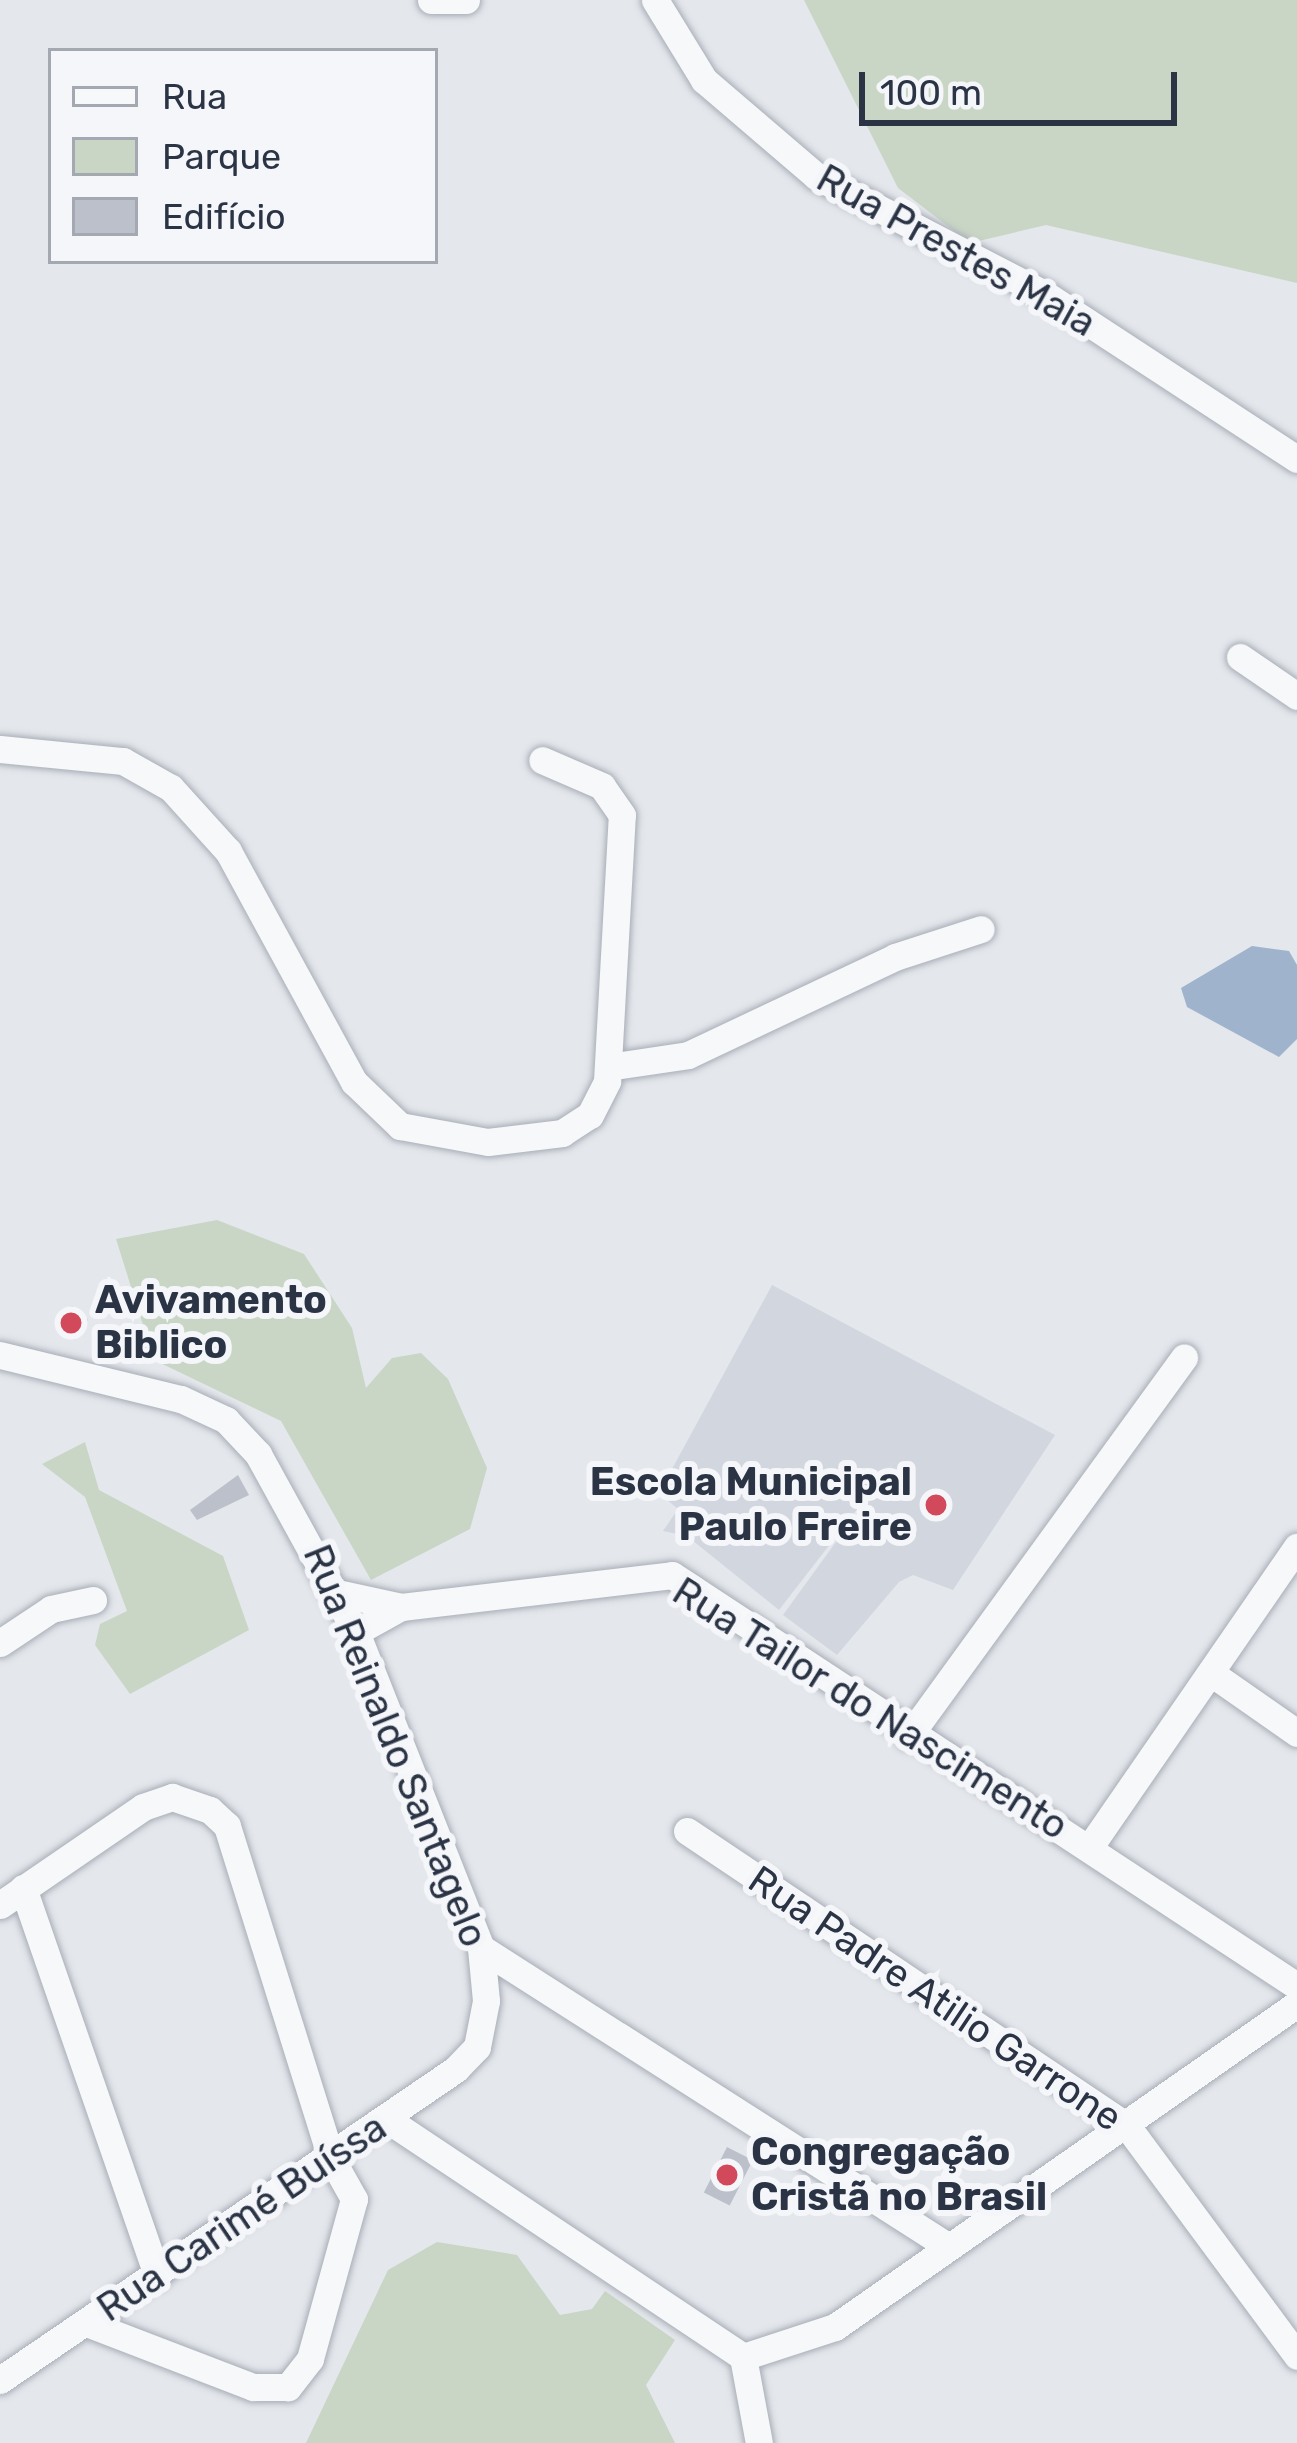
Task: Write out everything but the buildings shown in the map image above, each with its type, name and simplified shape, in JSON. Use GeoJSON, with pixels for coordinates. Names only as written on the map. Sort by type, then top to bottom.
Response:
{"type":"FeatureCollection","features":[{"type":"Feature","properties":{"kind":"street"},"geometry":{"type":"LineString","coordinates":[[431,0],[466,0]]}},
{"type":"Feature","properties":{"kind":"street","name":"Rua Prestes Maia"},"geometry":{"type":"LineString","coordinates":[[655,0],[704,80],[816,176],[1043,293],[1297,459]]}},
{"type":"Feature","properties":{"kind":"street"},"geometry":{"type":"LineString","coordinates":[[1240,657],[1297,696]]}},
{"type":"Feature","properties":{"kind":"street"},"geometry":{"type":"LineString","coordinates":[[0,748],[123,761],[171,788],[228,851],[354,1082],[400,1126],[488,1142],[562,1132],[598,1105],[608,1067],[622,815],[602,786],[542,760]]}},
{"type":"Feature","properties":{"kind":"street"},"geometry":{"type":"LineString","coordinates":[[608,1067],[688,1055],[981,929]]}},
{"type":"Feature","properties":{"kind":"street","name":"Rua Reinaldo Santagelo"},"geometry":{"type":"LineString","coordinates":[[0,1355],[226,1420],[304,1524],[356,1632],[481,1948],[477,2047]]}},
{"type":"Feature","properties":{"kind":"street"},"geometry":{"type":"LineString","coordinates":[[909,1736],[1184,1357]]}},
{"type":"Feature","properties":{"kind":"street"},"geometry":{"type":"LineString","coordinates":[[1090,1848],[1297,1546]]}},
{"type":"Feature","properties":{"kind":"street","name":"Rua Tailor do Nascimento"},"geometry":{"type":"LineString","coordinates":[[337,1593],[401,1607],[672,1575],[909,1736],[1090,1848],[1297,1986]]}},
{"type":"Feature","properties":{"kind":"street"},"geometry":{"type":"LineString","coordinates":[[0,1643],[51,1609],[93,1600]]}},
{"type":"Feature","properties":{"kind":"street","name":"Rua Tailor do Nascimento"},"geometry":{"type":"LineString","coordinates":[[356,1632],[401,1607]]}},
{"type":"Feature","properties":{"kind":"street"},"geometry":{"type":"LineString","coordinates":[[1211,1673],[1297,1732]]}},
{"type":"Feature","properties":{"kind":"street"},"geometry":{"type":"LineString","coordinates":[[0,1905],[143,1807],[172,1797],[210,1810],[237,1855],[331,2158],[354,2199],[310,2359],[288,2386],[253,2387],[86,2323]]}},
{"type":"Feature","properties":{"kind":"street","name":"Rua Padre Atilio Garrone"},"geometry":{"type":"LineString","coordinates":[[687,1831],[1127,2126],[1297,2356]]}},
{"type":"Feature","properties":{"kind":"street"},"geometry":{"type":"LineString","coordinates":[[23,1888],[157,2276]]}},
{"type":"Feature","properties":{"kind":"street"},"geometry":{"type":"LineString","coordinates":[[481,1948],[949,2247]]}},
{"type":"Feature","properties":{"kind":"street"},"geometry":{"type":"LineString","coordinates":[[743,2357],[808,2342],[1127,2126],[1297,2004]]}},
{"type":"Feature","properties":{"kind":"street","name":"Rua Carimé Buíssa"},"geometry":{"type":"LineString","coordinates":[[0,2380],[388,2120],[477,2047]]}},
{"type":"Feature","properties":{"kind":"street"},"geometry":{"type":"LineString","coordinates":[[388,2120],[743,2357],[759,2443]]}},
{"type":"Feature","properties":{"kind":"shaded area"},"geometry":{"type":"Polygon","coordinates":[[[772,1285],[1055,1435],[953,1590],[913,1575],[899,1582],[837,1655],[783,1615],[896,1459],[779,1610],[687,1536],[663,1531],[678,1509],[659,1493],[772,1285]]]}},
{"type":"Feature","properties":{"kind":"green space"},"geometry":{"type":"Polygon","coordinates":[[[804,0],[1297,0],[1297,283],[1046,225],[970,243],[898,188],[804,0]]]}},
{"type":"Feature","properties":{"kind":"green space"},"geometry":{"type":"Polygon","coordinates":[[[217,1220],[304,1254],[352,1328],[366,1388],[392,1358],[421,1353],[448,1379],[487,1468],[470,1529],[371,1580],[281,1421],[154,1360],[116,1239],[217,1220]]]}},
{"type":"Feature","properties":{"kind":"green space"},"geometry":{"type":"Polygon","coordinates":[[[85,1442],[99,1490],[223,1556],[249,1630],[130,1694],[95,1645],[100,1624],[127,1611],[85,1497],[42,1464],[85,1442]]]}},
{"type":"Feature","properties":{"kind":"green space"},"geometry":{"type":"Polygon","coordinates":[[[437,2242],[517,2255],[560,2315],[592,2309],[605,2291],[675,2340],[646,2385],[675,2443],[306,2443],[388,2270],[437,2242]]]}},
{"type":"Feature","properties":{"kind":"water"},"geometry":{"type":"Polygon","coordinates":[[[1252,946],[1289,951],[1297,965],[1297,1039],[1279,1057],[1187,1007],[1181,988],[1252,946]]]}},
{"type":"Feature","properties":{"kind":"place","name":"Avivamento Biblico"},"geometry":{"type":"Point","coordinates":[71,1323]}},
{"type":"Feature","properties":{"kind":"place","name":"Escola Municipal Paulo Freire"},"geometry":{"type":"Point","coordinates":[936,1505]}},
{"type":"Feature","properties":{"kind":"place","name":"Congregação Cristã no Brasil"},"geometry":{"type":"Point","coordinates":[727,2175]}}]}
